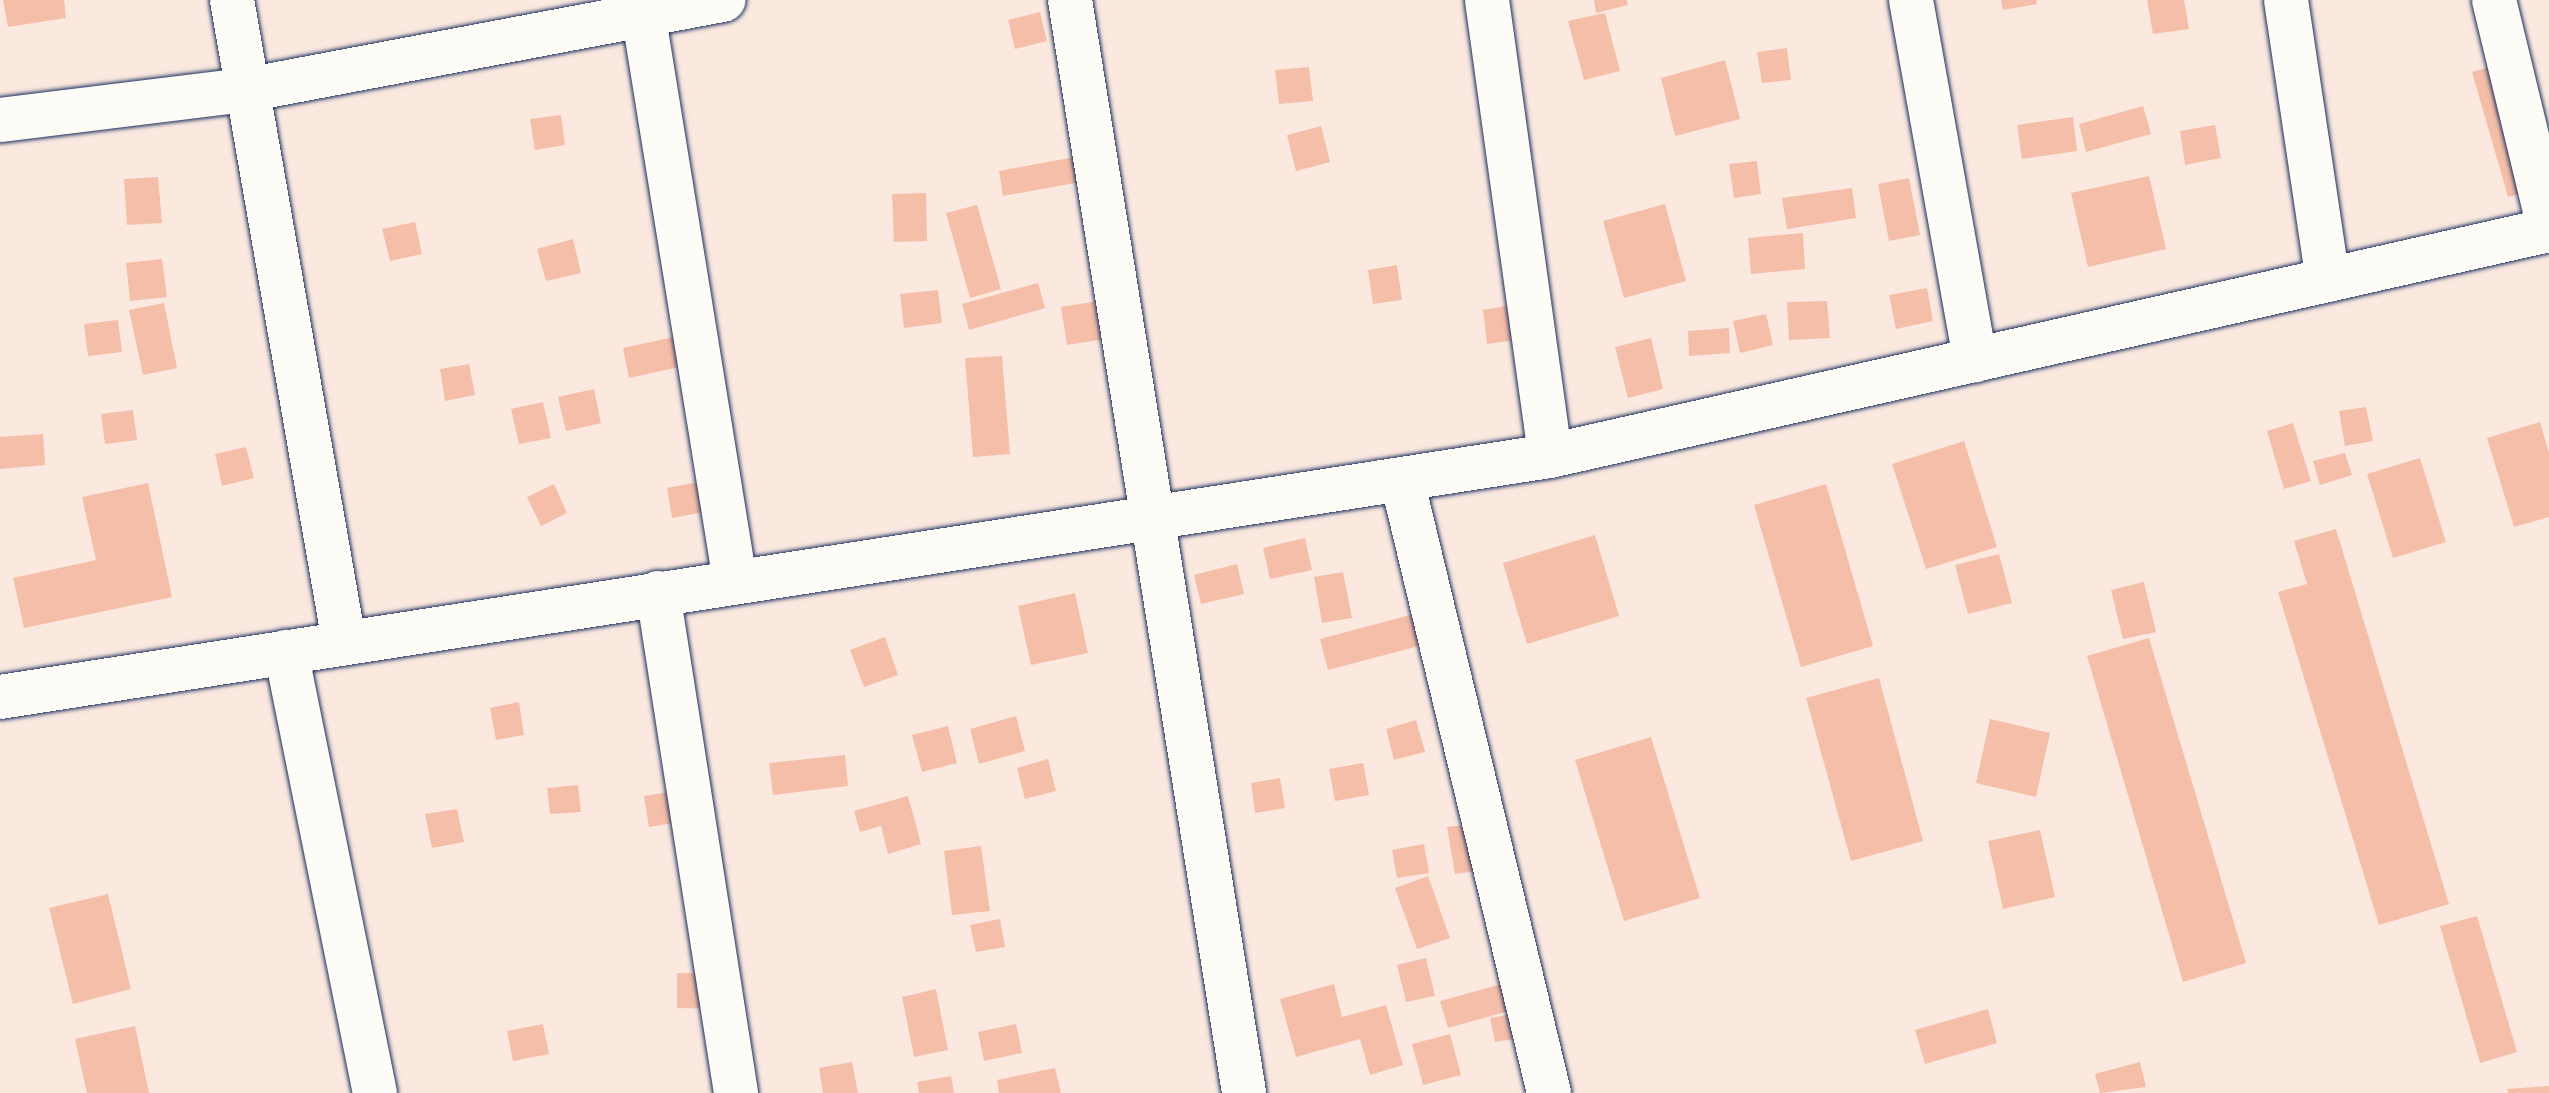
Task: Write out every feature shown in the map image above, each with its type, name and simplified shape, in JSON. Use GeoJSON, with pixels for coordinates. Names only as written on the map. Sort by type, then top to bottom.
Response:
{"type":"FeatureCollection","features":[{"type":"Feature","properties":{"kind":"street"},"geometry":{"type":"LineString","coordinates":[[232,0],[344,642]]}},
{"type":"Feature","properties":{"kind":"street"},"geometry":{"type":"LineString","coordinates":[[0,120],[246,90],[642,7],[724,0]]}},
{"type":"Feature","properties":{"kind":"street"},"geometry":{"type":"LineString","coordinates":[[1070,0],[1244,1093]]}},
{"type":"Feature","properties":{"kind":"street"},"geometry":{"type":"LineString","coordinates":[[1487,0],[1550,456]]}},
{"type":"Feature","properties":{"kind":"street"},"geometry":{"type":"LineString","coordinates":[[1911,0],[1975,360]]}},
{"type":"Feature","properties":{"kind":"street"},"geometry":{"type":"LineString","coordinates":[[2286,0],[2328,280]]}},
{"type":"Feature","properties":{"kind":"street"},"geometry":{"type":"LineString","coordinates":[[0,697],[1153,514],[1550,456],[2549,228],[2494,0]]}},
{"type":"Feature","properties":{"kind":"street"},"geometry":{"type":"LineString","coordinates":[[642,7],[735,581]]}},
{"type":"Feature","properties":{"kind":"street"},"geometry":{"type":"LineString","coordinates":[[1402,480],[1549,1093]]}},
{"type":"Feature","properties":{"kind":"street"},"geometry":{"type":"LineString","coordinates":[[658,593],[736,1093]]}},
{"type":"Feature","properties":{"kind":"street"},"geometry":{"type":"LineString","coordinates":[[286,652],[375,1093]]}},
{"type":"Feature","properties":{"kind":"building"},"geometry":{"type":"Polygon","coordinates":[[[3,0],[64,0],[66,18],[8,27],[3,0]]]}},
{"type":"Feature","properties":{"kind":"building"},"geometry":{"type":"Polygon","coordinates":[[[1594,0],[1627,0],[1628,5],[1596,13],[1594,0]]]}},
{"type":"Feature","properties":{"kind":"building"},"geometry":{"type":"Polygon","coordinates":[[[2001,0],[2036,0],[2037,4],[2003,10],[2001,0]]]}},
{"type":"Feature","properties":{"kind":"building"},"geometry":{"type":"Polygon","coordinates":[[[2147,0],[2184,0],[2189,29],[2153,34],[2147,0]]]}},
{"type":"Feature","properties":{"kind":"building"},"geometry":{"type":"Polygon","coordinates":[[[1040,12],[1047,41],[1015,49],[1008,20],[1040,12]]]}},
{"type":"Feature","properties":{"kind":"building"},"geometry":{"type":"Polygon","coordinates":[[[1605,13],[1620,71],[1584,80],[1568,21],[1605,13]]]}},
{"type":"Feature","properties":{"kind":"building"},"geometry":{"type":"Polygon","coordinates":[[[1787,48],[1791,80],[1762,83],[1757,52],[1787,48]]]}},
{"type":"Feature","properties":{"kind":"building"},"geometry":{"type":"Polygon","coordinates":[[[1725,60],[1740,119],[1675,136],[1661,78],[1725,60]]]}},
{"type":"Feature","properties":{"kind":"building"},"geometry":{"type":"Polygon","coordinates":[[[2508,62],[2545,187],[2508,197],[2472,72],[2508,62]]]}},
{"type":"Feature","properties":{"kind":"building"},"geometry":{"type":"Polygon","coordinates":[[[1309,67],[1313,101],[1279,104],[1275,70],[1309,67]]]}},
{"type":"Feature","properties":{"kind":"building"},"geometry":{"type":"Polygon","coordinates":[[[2143,106],[2151,134],[2086,152],[2079,124],[2143,106]]]}},
{"type":"Feature","properties":{"kind":"building"},"geometry":{"type":"Polygon","coordinates":[[[561,115],[565,145],[535,150],[530,119],[561,115]]]}},
{"type":"Feature","properties":{"kind":"building"},"geometry":{"type":"Polygon","coordinates":[[[2073,117],[2077,151],[2022,159],[2017,125],[2073,117]]]}},
{"type":"Feature","properties":{"kind":"building"},"geometry":{"type":"Polygon","coordinates":[[[2215,125],[2221,158],[2185,165],[2180,131],[2215,125]]]}},
{"type":"Feature","properties":{"kind":"building"},"geometry":{"type":"Polygon","coordinates":[[[1321,126],[1330,162],[1296,171],[1287,135],[1321,126]]]}},
{"type":"Feature","properties":{"kind":"building"},"geometry":{"type":"Polygon","coordinates":[[[1075,157],[1080,182],[1003,196],[999,171],[1075,157]]]}},
{"type":"Feature","properties":{"kind":"building"},"geometry":{"type":"Polygon","coordinates":[[[1757,161],[1761,194],[1734,198],[1729,164],[1757,161]]]}},
{"type":"Feature","properties":{"kind":"building"},"geometry":{"type":"Polygon","coordinates":[[[2149,176],[2166,249],[2088,267],[2071,193],[2149,176]]]}},
{"type":"Feature","properties":{"kind":"building"},"geometry":{"type":"Polygon","coordinates":[[[158,177],[162,223],[127,225],[124,179],[158,177]]]}},
{"type":"Feature","properties":{"kind":"building"},"geometry":{"type":"Polygon","coordinates":[[[1909,178],[1920,235],[1889,241],[1878,184],[1909,178]]]}},
{"type":"Feature","properties":{"kind":"building"},"geometry":{"type":"Polygon","coordinates":[[[1852,188],[1856,218],[1787,229],[1782,198],[1852,188]]]}},
{"type":"Feature","properties":{"kind":"building"},"geometry":{"type":"Polygon","coordinates":[[[926,193],[927,241],[894,242],[892,194],[926,193]]]}},
{"type":"Feature","properties":{"kind":"building"},"geometry":{"type":"Polygon","coordinates":[[[1665,204],[1686,281],[1624,298],[1603,221],[1665,204]]]}},
{"type":"Feature","properties":{"kind":"building"},"geometry":{"type":"Polygon","coordinates":[[[977,205],[1001,289],[970,298],[946,213],[977,205]]]}},
{"type":"Feature","properties":{"kind":"building"},"geometry":{"type":"Polygon","coordinates":[[[415,222],[422,254],[390,261],[382,229],[415,222]]]}},
{"type":"Feature","properties":{"kind":"building"},"geometry":{"type":"Polygon","coordinates":[[[1803,233],[1805,269],[1751,274],[1748,238],[1803,233]]]}},
{"type":"Feature","properties":{"kind":"building"},"geometry":{"type":"Polygon","coordinates":[[[573,239],[581,273],[546,281],[537,249],[573,239]]]}},
{"type":"Feature","properties":{"kind":"building"},"geometry":{"type":"Polygon","coordinates":[[[162,259],[167,297],[130,301],[126,263],[162,259]]]}},
{"type":"Feature","properties":{"kind":"building"},"geometry":{"type":"Polygon","coordinates":[[[1397,265],[1402,300],[1373,304],[1368,270],[1397,265]]]}},
{"type":"Feature","properties":{"kind":"building"},"geometry":{"type":"Polygon","coordinates":[[[1038,283],[1045,308],[969,330],[962,304],[1038,283]]]}},
{"type":"Feature","properties":{"kind":"building"},"geometry":{"type":"Polygon","coordinates":[[[1927,288],[1933,321],[1896,329],[1889,295],[1927,288]]]}},
{"type":"Feature","properties":{"kind":"building"},"geometry":{"type":"Polygon","coordinates":[[[938,290],[942,323],[904,328],[900,294],[938,290]]]}},
{"type":"Feature","properties":{"kind":"building"},"geometry":{"type":"Polygon","coordinates":[[[1099,301],[1105,339],[1067,345],[1061,307],[1099,301]]]}},
{"type":"Feature","properties":{"kind":"building"},"geometry":{"type":"Polygon","coordinates":[[[1827,301],[1830,338],[1789,340],[1787,302],[1827,301]]]}},
{"type":"Feature","properties":{"kind":"building"},"geometry":{"type":"Polygon","coordinates":[[[164,303],[177,368],[143,375],[129,310],[164,303]]]}},
{"type":"Feature","properties":{"kind":"building"},"geometry":{"type":"Polygon","coordinates":[[[1518,304],[1523,339],[1487,344],[1483,310],[1518,304]]]}},
{"type":"Feature","properties":{"kind":"building"},"geometry":{"type":"Polygon","coordinates":[[[1766,314],[1773,345],[1740,353],[1733,321],[1766,314]]]}},
{"type":"Feature","properties":{"kind":"building"},"geometry":{"type":"Polygon","coordinates":[[[118,320],[122,352],[88,356],[84,324],[118,320]]]}},
{"type":"Feature","properties":{"kind":"building"},"geometry":{"type":"Polygon","coordinates":[[[1729,328],[1730,353],[1689,356],[1688,331],[1729,328]]]}},
{"type":"Feature","properties":{"kind":"building"},"geometry":{"type":"Polygon","coordinates":[[[692,333],[698,363],[629,378],[623,348],[692,333]]]}},
{"type":"Feature","properties":{"kind":"building"},"geometry":{"type":"Polygon","coordinates":[[[1651,338],[1663,389],[1628,398],[1615,347],[1651,338]]]}},
{"type":"Feature","properties":{"kind":"building"},"geometry":{"type":"Polygon","coordinates":[[[1002,356],[1010,454],[973,457],[965,358],[1002,356]]]}},
{"type":"Feature","properties":{"kind":"building"},"geometry":{"type":"Polygon","coordinates":[[[469,364],[475,395],[445,401],[440,369],[469,364]]]}},
{"type":"Feature","properties":{"kind":"building"},"geometry":{"type":"Polygon","coordinates":[[[594,389],[601,423],[566,431],[558,397],[594,389]]]}},
{"type":"Feature","properties":{"kind":"building"},"geometry":{"type":"Polygon","coordinates":[[[543,402],[551,438],[519,444],[511,409],[543,402]]]}},
{"type":"Feature","properties":{"kind":"building"},"geometry":{"type":"Polygon","coordinates":[[[2366,407],[2373,441],[2345,446],[2339,411],[2366,407]]]}},
{"type":"Feature","properties":{"kind":"building"},"geometry":{"type":"Polygon","coordinates":[[[133,410],[137,440],[105,444],[101,414],[133,410]]]}},
{"type":"Feature","properties":{"kind":"building"},"geometry":{"type":"Polygon","coordinates":[[[2540,422],[2549,453],[2549,517],[2514,527],[2487,438],[2540,422]]]}},
{"type":"Feature","properties":{"kind":"building"},"geometry":{"type":"Polygon","coordinates":[[[2293,423],[2311,481],[2284,489],[2267,431],[2293,423]]]}},
{"type":"Feature","properties":{"kind":"building"},"geometry":{"type":"Polygon","coordinates":[[[43,434],[45,465],[0,469],[0,437],[43,434]]]}},
{"type":"Feature","properties":{"kind":"building"},"geometry":{"type":"Polygon","coordinates":[[[1964,441],[1997,547],[1926,569],[1892,464],[1964,441]]]}},
{"type":"Feature","properties":{"kind":"building"},"geometry":{"type":"Polygon","coordinates":[[[246,447],[254,478],[222,486],[215,454],[246,447]]]}},
{"type":"Feature","properties":{"kind":"building"},"geometry":{"type":"Polygon","coordinates":[[[2345,453],[2352,475],[2320,485],[2313,461],[2345,453]]]}},
{"type":"Feature","properties":{"kind":"building"},"geometry":{"type":"Polygon","coordinates":[[[2420,458],[2446,542],[2393,558],[2367,474],[2420,458]]]}},
{"type":"Feature","properties":{"kind":"building"},"geometry":{"type":"Polygon","coordinates":[[[704,481],[710,511],[672,518],[667,488],[704,481]]]}},
{"type":"Feature","properties":{"kind":"building"},"geometry":{"type":"Polygon","coordinates":[[[148,483],[172,597],[24,628],[13,578],[96,560],[82,497],[148,483]]]}},
{"type":"Feature","properties":{"kind":"building"},"geometry":{"type":"Polygon","coordinates":[[[554,484],[567,513],[541,526],[527,497],[554,484]]]}},
{"type":"Feature","properties":{"kind":"building"},"geometry":{"type":"Polygon","coordinates":[[[1826,484],[1873,646],[1801,667],[1754,505],[1826,484]]]}},
{"type":"Feature","properties":{"kind":"building"},"geometry":{"type":"Polygon","coordinates":[[[2336,529],[2449,904],[2379,925],[2278,592],[2307,584],[2294,541],[2336,529]]]}},
{"type":"Feature","properties":{"kind":"building"},"geometry":{"type":"Polygon","coordinates":[[[1595,535],[1619,616],[1527,644],[1503,563],[1595,535]]]}},
{"type":"Feature","properties":{"kind":"building"},"geometry":{"type":"Polygon","coordinates":[[[1305,538],[1312,570],[1270,579],[1263,548],[1305,538]]]}},
{"type":"Feature","properties":{"kind":"building"},"geometry":{"type":"Polygon","coordinates":[[[1999,554],[2012,603],[1968,614],[1955,565],[1999,554]]]}},
{"type":"Feature","properties":{"kind":"building"},"geometry":{"type":"Polygon","coordinates":[[[1237,564],[1244,594],[1201,604],[1194,575],[1237,564]]]}},
{"type":"Feature","properties":{"kind":"building"},"geometry":{"type":"Polygon","coordinates":[[[1343,572],[1352,618],[1322,623],[1314,577],[1343,572]]]}},
{"type":"Feature","properties":{"kind":"building"},"geometry":{"type":"Polygon","coordinates":[[[2144,582],[2156,632],[2123,639],[2111,590],[2144,582]]]}},
{"type":"Feature","properties":{"kind":"building"},"geometry":{"type":"Polygon","coordinates":[[[1075,593],[1088,653],[1031,665],[1018,606],[1075,593]]]}},
{"type":"Feature","properties":{"kind":"building"},"geometry":{"type":"Polygon","coordinates":[[[1425,611],[1434,642],[1328,670],[1320,639],[1425,611]]]}},
{"type":"Feature","properties":{"kind":"building"},"geometry":{"type":"Polygon","coordinates":[[[885,637],[898,675],[864,687],[850,650],[885,637]]]}},
{"type":"Feature","properties":{"kind":"building"},"geometry":{"type":"Polygon","coordinates":[[[2149,638],[2246,963],[2183,982],[2087,656],[2149,638]]]}},
{"type":"Feature","properties":{"kind":"building"},"geometry":{"type":"Polygon","coordinates":[[[1879,678],[1923,841],[1851,861],[1806,698],[1879,678]]]}},
{"type":"Feature","properties":{"kind":"building"},"geometry":{"type":"Polygon","coordinates":[[[519,702],[524,735],[496,740],[490,708],[519,702]]]}},
{"type":"Feature","properties":{"kind":"building"},"geometry":{"type":"Polygon","coordinates":[[[1016,716],[1025,751],[979,764],[970,729],[1016,716]]]}},
{"type":"Feature","properties":{"kind":"building"},"geometry":{"type":"Polygon","coordinates":[[[1990,719],[2050,733],[2036,797],[1976,783],[1990,719]]]}},
{"type":"Feature","properties":{"kind":"building"},"geometry":{"type":"Polygon","coordinates":[[[1416,720],[1425,752],[1394,760],[1386,729],[1416,720]]]}},
{"type":"Feature","properties":{"kind":"building"},"geometry":{"type":"Polygon","coordinates":[[[948,726],[957,763],[922,772],[912,735],[948,726]]]}},
{"type":"Feature","properties":{"kind":"building"},"geometry":{"type":"Polygon","coordinates":[[[1651,737],[1700,898],[1624,921],[1575,760],[1651,737]]]}},
{"type":"Feature","properties":{"kind":"building"},"geometry":{"type":"Polygon","coordinates":[[[845,755],[848,786],[773,795],[769,763],[845,755]]]}},
{"type":"Feature","properties":{"kind":"building"},"geometry":{"type":"Polygon","coordinates":[[[1048,759],[1056,791],[1025,799],[1017,768],[1048,759]]]}},
{"type":"Feature","properties":{"kind":"building"},"geometry":{"type":"Polygon","coordinates":[[[1363,763],[1369,795],[1335,801],[1329,769],[1363,763]]]}},
{"type":"Feature","properties":{"kind":"building"},"geometry":{"type":"Polygon","coordinates":[[[1280,778],[1285,808],[1255,813],[1251,783],[1280,778]]]}},
{"type":"Feature","properties":{"kind":"building"},"geometry":{"type":"Polygon","coordinates":[[[578,785],[581,812],[550,814],[547,788],[578,785]]]}},
{"type":"Feature","properties":{"kind":"building"},"geometry":{"type":"Polygon","coordinates":[[[682,790],[687,821],[649,827],[644,796],[682,790]]]}},
{"type":"Feature","properties":{"kind":"building"},"geometry":{"type":"Polygon","coordinates":[[[908,796],[921,844],[888,854],[881,826],[860,832],[854,811],[908,796]]]}},
{"type":"Feature","properties":{"kind":"building"},"geometry":{"type":"Polygon","coordinates":[[[457,809],[464,842],[432,848],[425,814],[457,809]]]}},
{"type":"Feature","properties":{"kind":"building"},"geometry":{"type":"Polygon","coordinates":[[[1485,823],[1492,869],[1455,874],[1447,827],[1485,823]]]}},
{"type":"Feature","properties":{"kind":"building"},"geometry":{"type":"Polygon","coordinates":[[[2040,830],[2055,897],[2003,909],[1988,841],[2040,830]]]}},
{"type":"Feature","properties":{"kind":"building"},"geometry":{"type":"Polygon","coordinates":[[[1424,844],[1429,873],[1397,878],[1392,850],[1424,844]]]}},
{"type":"Feature","properties":{"kind":"building"},"geometry":{"type":"Polygon","coordinates":[[[981,846],[990,911],[952,915],[944,851],[981,846]]]}},
{"type":"Feature","properties":{"kind":"building"},"geometry":{"type":"Polygon","coordinates":[[[1428,876],[1450,938],[1417,949],[1395,888],[1428,876]]]}},
{"type":"Feature","properties":{"kind":"building"},"geometry":{"type":"Polygon","coordinates":[[[108,894],[131,989],[73,1004],[49,908],[108,894]]]}},
{"type":"Feature","properties":{"kind":"building"},"geometry":{"type":"Polygon","coordinates":[[[2477,916],[2517,1052],[2480,1063],[2440,926],[2477,916]]]}},
{"type":"Feature","properties":{"kind":"building"},"geometry":{"type":"Polygon","coordinates":[[[1000,919],[1005,947],[976,952],[970,925],[1000,919]]]}},
{"type":"Feature","properties":{"kind":"building"},"geometry":{"type":"Polygon","coordinates":[[[1426,958],[1435,996],[1406,1002],[1397,965],[1426,958]]]}},
{"type":"Feature","properties":{"kind":"building"},"geometry":{"type":"Polygon","coordinates":[[[677,973],[722,974],[722,1009],[677,1008],[677,973]]]}},
{"type":"Feature","properties":{"kind":"building"},"geometry":{"type":"Polygon","coordinates":[[[1509,982],[1516,1009],[1448,1028],[1440,1001],[1509,982]]]}},
{"type":"Feature","properties":{"kind":"building"},"geometry":{"type":"Polygon","coordinates":[[[1334,984],[1342,1017],[1386,1005],[1403,1065],[1370,1075],[1360,1039],[1296,1057],[1280,999],[1334,984]]]}},
{"type":"Feature","properties":{"kind":"building"},"geometry":{"type":"Polygon","coordinates":[[[936,989],[948,1050],[914,1057],[902,997],[936,989]]]}},
{"type":"Feature","properties":{"kind":"building"},"geometry":{"type":"Polygon","coordinates":[[[1988,1009],[1997,1043],[1925,1064],[1915,1030],[1988,1009]]]}},
{"type":"Feature","properties":{"kind":"building"},"geometry":{"type":"Polygon","coordinates":[[[1521,1013],[1526,1037],[1495,1042],[1490,1018],[1521,1013]]]}},
{"type":"Feature","properties":{"kind":"building"},"geometry":{"type":"Polygon","coordinates":[[[543,1024],[549,1054],[513,1061],[507,1031],[543,1024]]]}},
{"type":"Feature","properties":{"kind":"building"},"geometry":{"type":"Polygon","coordinates":[[[1016,1024],[1022,1053],[984,1061],[978,1032],[1016,1024]]]}},
{"type":"Feature","properties":{"kind":"building"},"geometry":{"type":"Polygon","coordinates":[[[135,1026],[149,1093],[87,1093],[75,1039],[135,1026]]]}},
{"type":"Feature","properties":{"kind":"building"},"geometry":{"type":"Polygon","coordinates":[[[1450,1034],[1461,1075],[1423,1085],[1412,1044],[1450,1034]]]}},
{"type":"Feature","properties":{"kind":"building"},"geometry":{"type":"Polygon","coordinates":[[[852,1062],[858,1093],[823,1093],[819,1068],[852,1062]]]}},
{"type":"Feature","properties":{"kind":"building"},"geometry":{"type":"Polygon","coordinates":[[[2140,1062],[2146,1087],[2100,1093],[2095,1074],[2140,1062]]]}},
{"type":"Feature","properties":{"kind":"building"},"geometry":{"type":"Polygon","coordinates":[[[1055,1068],[1061,1093],[999,1093],[997,1080],[1055,1068]]]}},
{"type":"Feature","properties":{"kind":"building"},"geometry":{"type":"Polygon","coordinates":[[[951,1076],[954,1093],[919,1093],[917,1082],[951,1076]]]}},
{"type":"Feature","properties":{"kind":"building"},"geometry":{"type":"Polygon","coordinates":[[[2549,1086],[2549,1093],[2508,1093],[2507,1089],[2549,1086]]]}}]}
